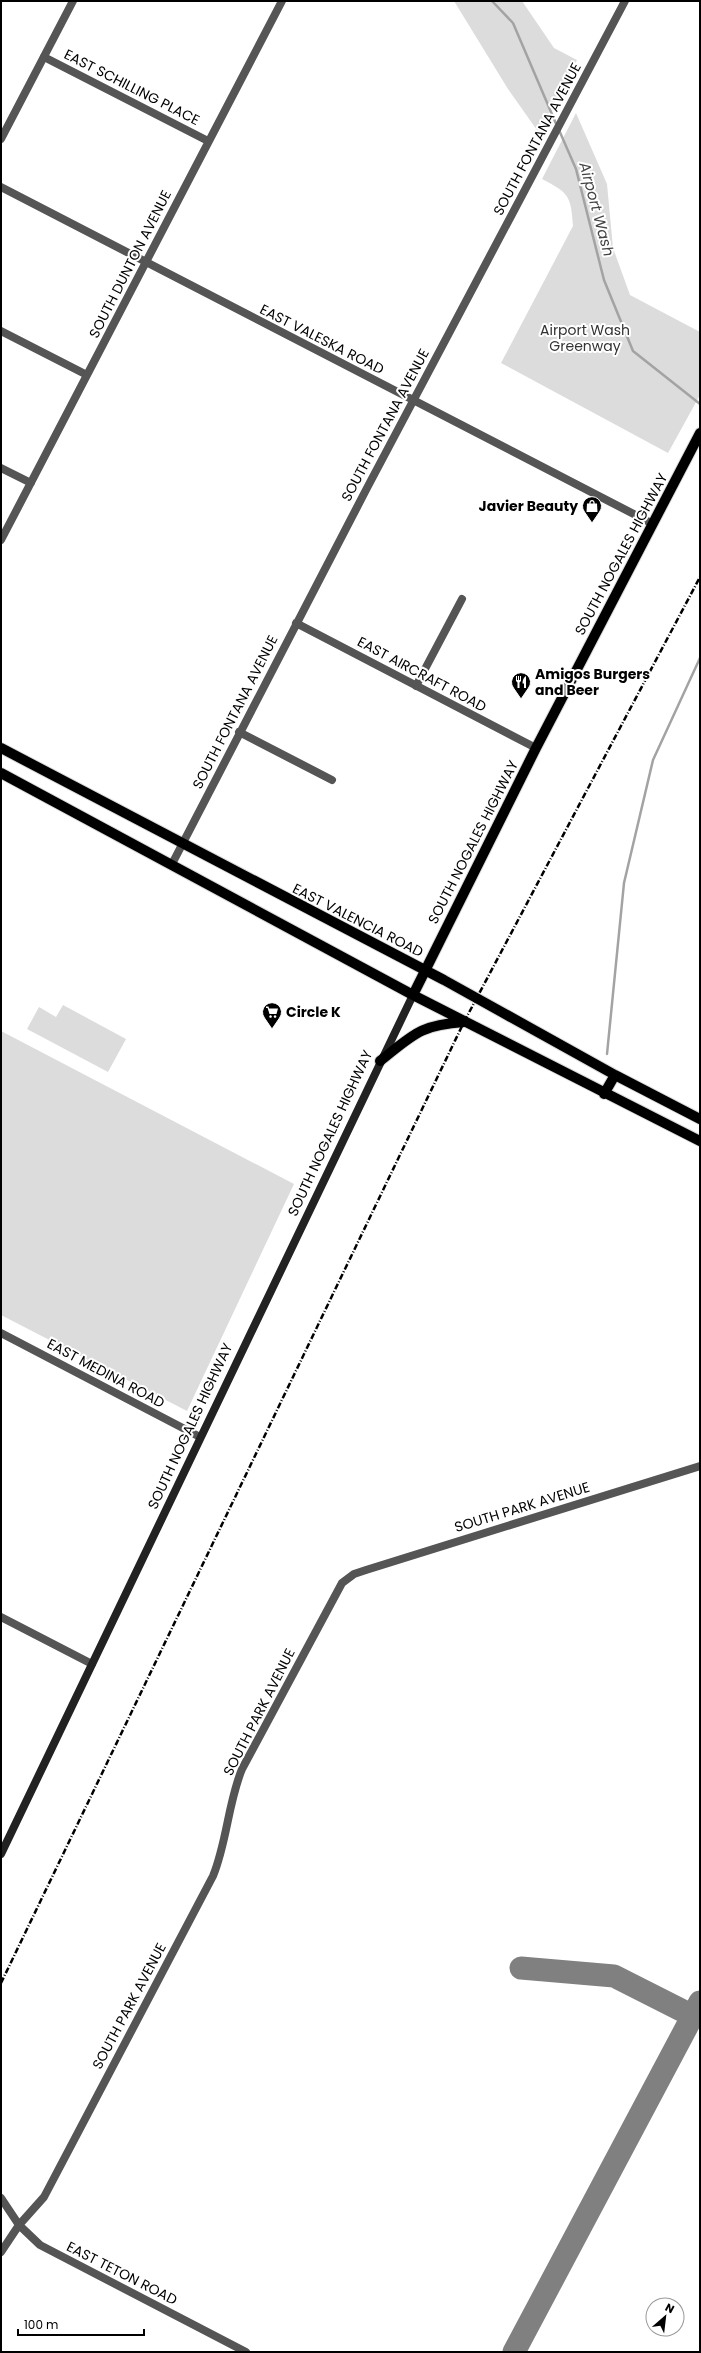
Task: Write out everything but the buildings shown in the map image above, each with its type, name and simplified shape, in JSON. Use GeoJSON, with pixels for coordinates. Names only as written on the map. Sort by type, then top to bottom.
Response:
{"type":"FeatureCollection","features":[{"type":"Feature","properties":{"kind":"main road","name":"SOUTH NOGALES HIGHWAY"},"geometry":{"type":"LineString","coordinates":[[1,1854],[424,970],[536,748],[698,436]]}},
{"type":"Feature","properties":{"kind":"main road","name":"EAST VALENCIA ROAD"},"geometry":{"type":"LineString","coordinates":[[1,748],[424,970],[615,1075],[700,1119]]}},
{"type":"Feature","properties":{"kind":"main road"},"geometry":{"type":"LineString","coordinates":[[1,773],[464,1022],[604,1094],[700,1141]]}},
{"type":"Feature","properties":{"kind":"main road"},"geometry":{"type":"LineString","coordinates":[[380,1061],[421,1030],[432,1026],[464,1022]]}},
{"type":"Feature","properties":{"kind":"main road"},"geometry":{"type":"LineString","coordinates":[[604,1094],[615,1075]]}},
{"type":"Feature","properties":{"kind":"street"},"geometry":{"type":"LineString","coordinates":[[1,139],[73,1]]}},
{"type":"Feature","properties":{"kind":"street","name":"SOUTH DUNTON AVENUE"},"geometry":{"type":"LineString","coordinates":[[1,540],[282,1]]}},
{"type":"Feature","properties":{"kind":"street","name":"SOUTH FONTANA AVENUE"},"geometry":{"type":"LineString","coordinates":[[172,864],[296,623],[626,1]]}},
{"type":"Feature","properties":{"kind":"street","name":"EAST SCHILLING PLACE"},"geometry":{"type":"LineString","coordinates":[[44,56],[208,141]]}},
{"type":"Feature","properties":{"kind":"street","name":"EAST VALESKA ROAD"},"geometry":{"type":"LineString","coordinates":[[1,187],[653,524]]}},
{"type":"Feature","properties":{"kind":"street"},"geometry":{"type":"LineString","coordinates":[[1,331],[87,375]]}},
{"type":"Feature","properties":{"kind":"street"},"geometry":{"type":"LineString","coordinates":[[1,468],[30,483]]}},
{"type":"Feature","properties":{"kind":"street"},"geometry":{"type":"LineString","coordinates":[[416,686],[462,599]]}},
{"type":"Feature","properties":{"kind":"street","name":"EAST AIRCRAFT ROAD"},"geometry":{"type":"LineString","coordinates":[[296,623],[536,748]]}},
{"type":"Feature","properties":{"kind":"street"},"geometry":{"type":"LineString","coordinates":[[239,732],[332,780]]}},
{"type":"Feature","properties":{"kind":"street","name":"EAST MEDINA ROAD"},"geometry":{"type":"LineString","coordinates":[[1,1333],[200,1437]]}},
{"type":"Feature","properties":{"kind":"street","name":"SOUTH PARK AVENUE"},"geometry":{"type":"LineString","coordinates":[[1,2252],[19,2225],[44,2197],[213,1876],[218,1863],[234,1792],[242,1769],[342,1583],[354,1574],[366,1570],[700,1466]]}},
{"type":"Feature","properties":{"kind":"street"},"geometry":{"type":"LineString","coordinates":[[1,1617],[92,1664]]}},
{"type":"Feature","properties":{"kind":"street","name":"EAST TETON ROAD"},"geometry":{"type":"LineString","coordinates":[[1,2198],[19,2225],[40,2245],[246,2352]]}},
{"type":"Feature","properties":{"kind":"green space"},"geometry":{"type":"Polygon","coordinates":[[[454,1],[522,1],[554,48],[577,60],[539,133],[508,89],[454,1]]]}},
{"type":"Feature","properties":{"kind":"green space","name":"Airport Wash Greenway"},"geometry":{"type":"Polygon","coordinates":[[[576,113],[607,184],[613,248],[630,295],[700,332],[700,395],[668,453],[501,363],[573,226],[571,208],[567,196],[558,188],[542,179],[576,113]]]}},
{"type":"Feature","properties":{"kind":"green space"},"geometry":{"type":"Polygon","coordinates":[[[63,1005],[126,1039],[108,1072],[27,1029],[39,1007],[56,1017],[63,1005]]]}},
{"type":"Feature","properties":{"kind":"green space"},"geometry":{"type":"Polygon","coordinates":[[[1,1031],[294,1184],[187,1411],[1,1315],[1,1031]]]}},
{"type":"Feature","properties":{"kind":"waterway","name":"Airport Wash"},"geometry":{"type":"LineString","coordinates":[[492,1],[513,23],[557,126]]}},
{"type":"Feature","properties":{"kind":"waterway","name":"Airport Wash"},"geometry":{"type":"LineString","coordinates":[[559,130],[576,169],[604,280],[633,351],[700,404]]}},
{"type":"Feature","properties":{"kind":"waterway"},"geometry":{"type":"LineString","coordinates":[[607,1054],[624,883],[653,760],[700,658]]}},
{"type":"Feature","properties":{"kind":"taxiway"},"geometry":{"type":"LineString","coordinates":[[521,1968],[614,1976],[693,2016]]}},
{"type":"Feature","properties":{"kind":"taxiway"},"geometry":{"type":"LineString","coordinates":[[514,2352],[700,2002]]}},
{"type":"Feature","properties":{"kind":"railway"},"geometry":{"type":"LineString","coordinates":[[1,1983],[464,1022],[700,577]]}},
{"type":"Feature","properties":{"kind":"place","name":"Javier Beauty"},"geometry":{"type":"Point","coordinates":[592,523]}},
{"type":"Feature","properties":{"kind":"place","name":"Amigos Burgers and Beer"},"geometry":{"type":"Point","coordinates":[521,699]}},
{"type":"Feature","properties":{"kind":"place","name":"Circle K"},"geometry":{"type":"Point","coordinates":[272,1029]}}]}
